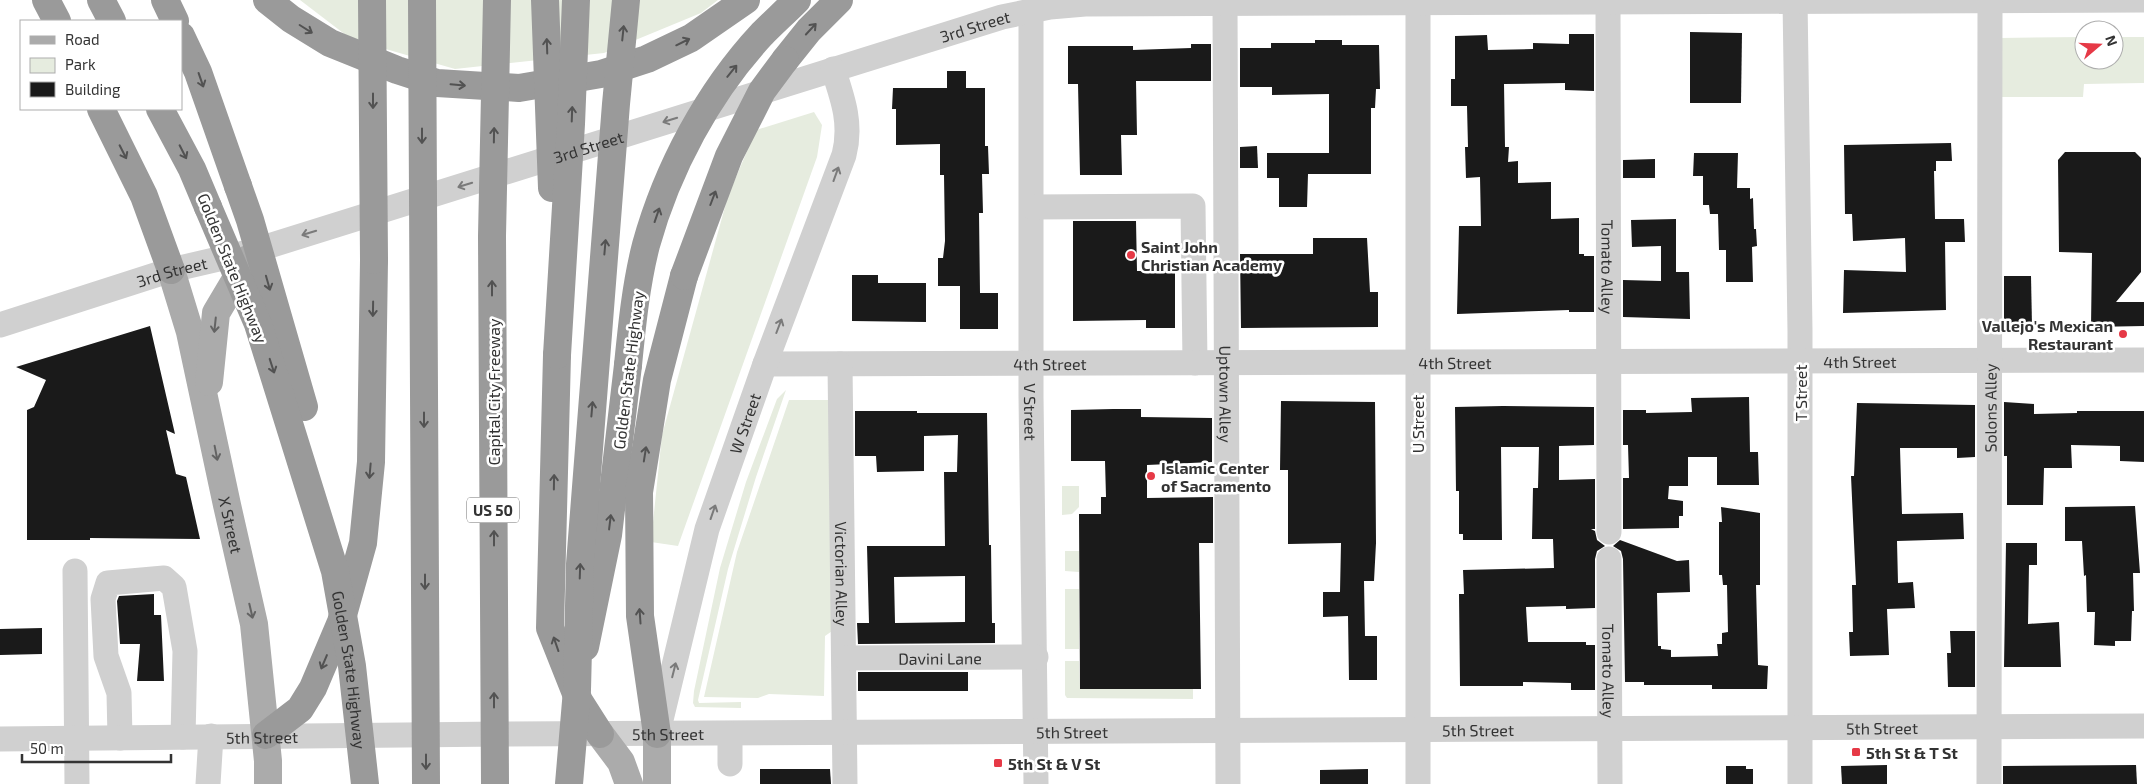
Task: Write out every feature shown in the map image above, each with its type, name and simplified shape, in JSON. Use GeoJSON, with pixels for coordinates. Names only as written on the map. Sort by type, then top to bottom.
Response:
{"type":"FeatureCollection","features":[{"type":"Feature","properties":{"kind":"highway"},"geometry":{"type":"LineString","coordinates":[[46,0],[56,20]]}},
{"type":"Feature","properties":{"kind":"highway"},"geometry":{"type":"LineString","coordinates":[[101,0],[111,20]]}},
{"type":"Feature","properties":{"kind":"highway"},"geometry":{"type":"LineString","coordinates":[[165,0],[175,20]]}},
{"type":"Feature","properties":{"kind":"highway"},"geometry":{"type":"LineString","coordinates":[[267,0],[291,19],[330,43],[397,70],[437,83],[519,88],[601,74],[647,60],[691,38],[746,0]]}},
{"type":"Feature","properties":{"kind":"highway"},"geometry":{"type":"LineString","coordinates":[[266,736],[300,708],[313,688],[341,622],[363,544],[371,462],[374,260],[372,0]]}},
{"type":"Feature","properties":{"kind":"highway"},"geometry":{"type":"LineString","coordinates":[[422,0],[426,784]]}},
{"type":"Feature","properties":{"kind":"highway","name":"Capital City Freeway"},"geometry":{"type":"LineString","coordinates":[[495,784],[492,236],[496,0]]}},
{"type":"Feature","properties":{"kind":"highway"},"geometry":{"type":"LineString","coordinates":[[545,0],[557,355]]}},
{"type":"Feature","properties":{"kind":"highway"},"geometry":{"type":"LineString","coordinates":[[576,0],[571,134],[557,355],[550,628],[579,701],[600,734]]}},
{"type":"Feature","properties":{"kind":"highway"},"geometry":{"type":"LineString","coordinates":[[577,690],[580,564],[616,104],[626,0]]}},
{"type":"Feature","properties":{"kind":"highway","name":"Golden State Highway"},"geometry":{"type":"LineString","coordinates":[[569,784],[577,690],[608,535],[632,319],[646,246],[671,174],[706,108],[726,78],[762,35],[797,0]]}},
{"type":"Feature","properties":{"kind":"highway"},"geometry":{"type":"LineString","coordinates":[[657,734],[640,616],[639,492],[657,380],[684,276],[729,156],[762,91],[810,30],[839,0]]}},
{"type":"Feature","properties":{"kind":"highway"},"geometry":{"type":"LineString","coordinates":[[182,38],[198,72],[250,220],[304,409],[316,461],[335,571]]}},
{"type":"Feature","properties":{"kind":"highway"},"geometry":{"type":"LineString","coordinates":[[101,110],[144,196],[171,270]]}},
{"type":"Feature","properties":{"kind":"highway","name":"Golden State Highway"},"geometry":{"type":"LineString","coordinates":[[161,110],[192,170],[258,324],[335,571],[352,666],[365,784]]}},
{"type":"Feature","properties":{"kind":"main road"},"geometry":{"type":"LineString","coordinates":[[206,405],[216,313],[226,293],[253,251]]}},
{"type":"Feature","properties":{"kind":"main road","name":"X Street"},"geometry":{"type":"LineString","coordinates":[[171,270],[190,332],[254,624],[266,736],[268,784]]}},
{"type":"Feature","properties":{"kind":"main road"},"geometry":{"type":"LineString","coordinates":[[600,734],[621,762],[629,784]]}},
{"type":"Feature","properties":{"kind":"main road","name":"W Street"},"geometry":{"type":"LineString","coordinates":[[657,734],[657,784]]}},
{"type":"Feature","properties":{"kind":"street","name":"3rd Street"},"geometry":{"type":"LineString","coordinates":[[0,325],[171,270],[253,251],[1002,17],[1070,5],[2142,0]]}},
{"type":"Feature","properties":{"kind":"street","name":"T Street"},"geometry":{"type":"LineString","coordinates":[[1795,1],[1800,361],[1800,784]]}},
{"type":"Feature","properties":{"kind":"street","name":"Solons Alley"},"geometry":{"type":"LineString","coordinates":[[1989,784],[1990,2]]}},
{"type":"Feature","properties":{"kind":"street","name":"Tomato Alley"},"geometry":{"type":"LineString","coordinates":[[1608,3],[1609,532]]}},
{"type":"Feature","properties":{"kind":"street","name":"Uptown Alley"},"geometry":{"type":"LineString","coordinates":[[1225,4],[1228,784]]}},
{"type":"Feature","properties":{"kind":"street","name":"U Street"},"geometry":{"type":"LineString","coordinates":[[1418,4],[1416,362],[1418,784]]}},
{"type":"Feature","properties":{"kind":"street","name":"V Street"},"geometry":{"type":"LineString","coordinates":[[1031,11],[1031,363],[1036,657],[1036,784]]}},
{"type":"Feature","properties":{"kind":"street","name":"W Street"},"geometry":{"type":"LineString","coordinates":[[657,734],[707,529],[847,141],[848,118],[833,69]]}},
{"type":"Feature","properties":{"kind":"street"},"geometry":{"type":"LineString","coordinates":[[1032,207],[1193,206],[1195,363]]}},
{"type":"Feature","properties":{"kind":"street","name":"4th Street"},"geometry":{"type":"LineString","coordinates":[[766,364],[2144,360]]}},
{"type":"Feature","properties":{"kind":"street","name":"Victorian Alley"},"geometry":{"type":"LineString","coordinates":[[840,364],[845,784]]}},
{"type":"Feature","properties":{"kind":"street","name":"Tomato Alley"},"geometry":{"type":"LineString","coordinates":[[1609,559],[1610,784]]}},
{"type":"Feature","properties":{"kind":"street"},"geometry":{"type":"LineString","coordinates":[[75,571],[76,784]]}},
{"type":"Feature","properties":{"kind":"street"},"geometry":{"type":"LineString","coordinates":[[120,738],[119,693],[106,656],[103,599],[108,583],[164,578],[174,587],[185,650],[183,737]]}},
{"type":"Feature","properties":{"kind":"street","name":"Davini Lane"},"geometry":{"type":"LineString","coordinates":[[845,658],[1036,657]]}},
{"type":"Feature","properties":{"kind":"street","name":"5th Street"},"geometry":{"type":"LineString","coordinates":[[0,739],[211,736],[2144,726]]}},
{"type":"Feature","properties":{"kind":"street"},"geometry":{"type":"LineString","coordinates":[[730,734],[730,764]]}},
{"type":"Feature","properties":{"kind":"street"},"geometry":{"type":"LineString","coordinates":[[208,784],[211,736]]}},
{"type":"Feature","properties":{"kind":"green space"},"geometry":{"type":"Polygon","coordinates":[[[300,0],[718,0],[701,13],[604,53],[455,69],[351,39],[300,0]]]}},
{"type":"Feature","properties":{"kind":"green space"},"geometry":{"type":"Polygon","coordinates":[[[2074,37],[2074,70],[2124,70],[2124,37],[2144,37],[2144,83],[2084,84],[2083,97],[2000,97],[2000,38],[2074,37]]]}},
{"type":"Feature","properties":{"kind":"green space"},"geometry":{"type":"Polygon","coordinates":[[[814,112],[822,125],[817,157],[678,546],[651,542],[662,435],[728,196],[756,130],[814,112]]]}},
{"type":"Feature","properties":{"kind":"green space"},"geometry":{"type":"Polygon","coordinates":[[[786,390],[756,477],[728,569],[698,700],[699,703],[741,702],[741,708],[695,707],[693,703],[694,691],[720,568],[746,482],[777,399],[786,390]]]}},
{"type":"Feature","properties":{"kind":"green space"},"geometry":{"type":"Polygon","coordinates":[[[789,400],[833,400],[835,629],[825,636],[824,696],[769,694],[758,698],[704,697],[737,552],[789,400]]]}},
{"type":"Feature","properties":{"kind":"green space"},"geometry":{"type":"Polygon","coordinates":[[[1062,486],[1079,486],[1079,507],[1072,514],[1062,515],[1062,486]]]}},
{"type":"Feature","properties":{"kind":"green space"},"geometry":{"type":"Polygon","coordinates":[[[1065,551],[1079,551],[1079,572],[1065,571],[1065,551]]]}},
{"type":"Feature","properties":{"kind":"green space"},"geometry":{"type":"Polygon","coordinates":[[[1065,589],[1079,589],[1079,649],[1065,649],[1065,589]]]}},
{"type":"Feature","properties":{"kind":"green space"},"geometry":{"type":"Polygon","coordinates":[[[1065,661],[1079,661],[1080,689],[1193,689],[1193,699],[1067,698],[1065,695],[1065,661]]]}},
{"type":"Feature","properties":{"kind":"building"},"geometry":{"type":"Polygon","coordinates":[[[1690,32],[1742,33],[1741,103],[1690,103],[1690,32]]]}},
{"type":"Feature","properties":{"kind":"building"},"geometry":{"type":"Polygon","coordinates":[[[1569,34],[1594,34],[1594,91],[1565,90],[1565,83],[1504,84],[1505,147],[1509,147],[1508,162],[1518,161],[1518,183],[1551,182],[1551,219],[1579,218],[1579,254],[1594,256],[1594,312],[1569,312],[1569,310],[1457,314],[1459,226],[1481,226],[1480,177],[1466,178],[1465,147],[1468,147],[1467,106],[1451,106],[1451,79],[1455,79],[1455,36],[1487,35],[1488,50],[1533,49],[1533,43],[1569,44],[1569,34]]]}},
{"type":"Feature","properties":{"kind":"building"},"geometry":{"type":"Polygon","coordinates":[[[1315,40],[1342,40],[1342,45],[1379,45],[1380,89],[1376,89],[1375,108],[1371,108],[1371,174],[1308,174],[1307,207],[1279,207],[1279,178],[1267,178],[1267,153],[1329,153],[1329,94],[1272,95],[1272,87],[1240,87],[1240,48],[1271,48],[1271,43],[1315,43],[1315,40]]]}},
{"type":"Feature","properties":{"kind":"building"},"geometry":{"type":"Polygon","coordinates":[[[1191,44],[1211,44],[1211,81],[1136,81],[1137,135],[1121,135],[1122,175],[1080,175],[1078,84],[1068,84],[1068,46],[1133,46],[1133,50],[1191,48],[1191,44]]]}},
{"type":"Feature","properties":{"kind":"building"},"geometry":{"type":"Polygon","coordinates":[[[947,71],[966,71],[966,88],[985,88],[985,146],[988,146],[989,174],[982,174],[983,213],[979,213],[980,293],[998,293],[998,329],[960,329],[960,286],[938,286],[938,258],[943,258],[945,241],[944,175],[940,175],[940,144],[896,145],[896,109],[892,109],[893,88],[947,88],[947,71]]]}},
{"type":"Feature","properties":{"kind":"building"},"geometry":{"type":"Polygon","coordinates":[[[1951,143],[1952,161],[1936,161],[1936,171],[1934,171],[1935,219],[1964,219],[1965,242],[1945,242],[1946,310],[1843,313],[1844,270],[1906,272],[1905,238],[1853,241],[1852,214],[1845,214],[1844,145],[1951,143]]]}},
{"type":"Feature","properties":{"kind":"building"},"geometry":{"type":"Polygon","coordinates":[[[1257,146],[1258,168],[1240,168],[1240,147],[1257,146]]]}},
{"type":"Feature","properties":{"kind":"building"},"geometry":{"type":"Polygon","coordinates":[[[2065,152],[2135,152],[2141,158],[2141,272],[2116,302],[2144,302],[2144,326],[2091,327],[2092,253],[2059,252],[2058,160],[2065,152]]]}},
{"type":"Feature","properties":{"kind":"building"},"geometry":{"type":"Polygon","coordinates":[[[1694,153],[1738,153],[1737,188],[1750,188],[1750,199],[1753,198],[1754,229],[1756,229],[1757,246],[1752,247],[1753,282],[1726,282],[1726,250],[1719,250],[1718,214],[1710,214],[1709,205],[1703,205],[1703,176],[1693,176],[1694,153]]]}},
{"type":"Feature","properties":{"kind":"building"},"geometry":{"type":"Polygon","coordinates":[[[1655,159],[1655,178],[1623,178],[1623,160],[1655,159]]]}},
{"type":"Feature","properties":{"kind":"building"},"geometry":{"type":"Polygon","coordinates":[[[1676,219],[1676,272],[1689,272],[1690,319],[1623,317],[1623,280],[1661,281],[1661,246],[1632,247],[1631,220],[1676,219]]]}},
{"type":"Feature","properties":{"kind":"building"},"geometry":{"type":"Polygon","coordinates":[[[1073,221],[1136,221],[1137,271],[1175,271],[1175,328],[1146,328],[1146,320],[1073,321],[1073,221]]]}},
{"type":"Feature","properties":{"kind":"building"},"geometry":{"type":"Polygon","coordinates":[[[1313,238],[1367,238],[1370,292],[1378,292],[1378,327],[1241,328],[1240,254],[1313,254],[1313,238]]]}},
{"type":"Feature","properties":{"kind":"building"},"geometry":{"type":"Polygon","coordinates":[[[852,275],[878,275],[878,283],[926,283],[926,322],[852,321],[852,275]]]}},
{"type":"Feature","properties":{"kind":"building"},"geometry":{"type":"Polygon","coordinates":[[[2004,276],[2031,276],[2032,326],[2004,326],[2004,276]]]}},
{"type":"Feature","properties":{"kind":"building"},"geometry":{"type":"Polygon","coordinates":[[[150,326],[175,434],[166,430],[176,474],[186,477],[200,539],[90,538],[90,540],[27,540],[27,410],[34,407],[46,380],[16,367],[150,326]]]}},
{"type":"Feature","properties":{"kind":"building"},"geometry":{"type":"Polygon","coordinates":[[[1749,397],[1750,452],[1758,452],[1759,485],[1717,485],[1717,457],[1688,457],[1688,486],[1669,486],[1668,499],[1683,501],[1683,516],[1679,516],[1679,528],[1623,529],[1623,478],[1629,478],[1628,445],[1623,445],[1623,410],[1646,410],[1646,413],[1692,412],[1691,398],[1749,397]]]}},
{"type":"Feature","properties":{"kind":"building"},"geometry":{"type":"Polygon","coordinates":[[[1281,401],[1375,402],[1376,543],[1374,581],[1364,581],[1365,636],[1377,636],[1377,680],[1349,680],[1348,616],[1323,617],[1323,592],[1340,592],[1341,543],[1288,544],[1288,470],[1280,470],[1281,401]]]}},
{"type":"Feature","properties":{"kind":"building"},"geometry":{"type":"Polygon","coordinates":[[[2004,402],[2034,404],[2034,414],[2077,413],[2077,411],[2144,411],[2144,462],[2120,461],[2120,446],[2071,445],[2072,468],[2044,468],[2043,505],[2007,505],[2007,456],[2004,456],[2004,402]]]}},
{"type":"Feature","properties":{"kind":"building"},"geometry":{"type":"Polygon","coordinates":[[[1857,403],[1975,405],[1975,457],[1957,458],[1957,448],[1900,448],[1902,514],[1963,513],[1964,539],[1897,541],[1898,583],[1913,582],[1915,608],[1887,609],[1889,655],[1850,656],[1849,632],[1853,632],[1852,585],[1856,585],[1851,476],[1854,476],[1857,403]]]}},
{"type":"Feature","properties":{"kind":"building"},"geometry":{"type":"Polygon","coordinates":[[[1455,407],[1594,407],[1594,445],[1559,446],[1559,480],[1595,479],[1595,529],[1591,529],[1595,531],[1597,540],[1605,546],[1597,551],[1595,559],[1595,608],[1566,609],[1566,606],[1526,607],[1528,642],[1586,642],[1586,645],[1595,645],[1595,690],[1571,690],[1571,683],[1523,682],[1523,686],[1460,686],[1459,594],[1464,594],[1463,570],[1554,568],[1553,539],[1532,539],[1533,488],[1538,488],[1539,447],[1501,447],[1502,540],[1463,540],[1463,534],[1459,534],[1459,491],[1456,491],[1455,407]]]}},
{"type":"Feature","properties":{"kind":"building"},"geometry":{"type":"Polygon","coordinates":[[[1141,409],[1141,417],[1212,418],[1212,462],[1147,465],[1147,498],[1213,497],[1213,543],[1199,543],[1201,689],[1080,689],[1079,514],[1101,514],[1101,497],[1106,497],[1105,461],[1071,461],[1071,410],[1141,409]]]}},
{"type":"Feature","properties":{"kind":"building"},"geometry":{"type":"Polygon","coordinates":[[[855,411],[987,413],[989,545],[991,545],[992,623],[995,623],[995,643],[858,644],[857,623],[869,623],[867,546],[945,546],[944,472],[957,472],[958,435],[924,436],[924,471],[877,472],[876,456],[855,456],[855,411]],[[965,576],[894,577],[895,623],[965,622],[965,576]]]}},
{"type":"Feature","properties":{"kind":"building"},"geometry":{"type":"Polygon","coordinates":[[[2135,506],[2140,573],[2133,573],[2134,611],[2132,611],[2131,641],[2115,641],[2115,646],[2094,645],[2095,612],[2087,612],[2086,575],[2084,576],[2082,541],[2065,541],[2065,507],[2135,506]]]}},
{"type":"Feature","properties":{"kind":"building"},"geometry":{"type":"Polygon","coordinates":[[[1721,507],[1760,513],[1760,585],[1756,585],[1758,665],[1768,666],[1767,689],[1712,689],[1712,685],[1644,685],[1644,682],[1625,682],[1623,559],[1621,551],[1613,546],[1620,540],[1677,561],[1689,560],[1690,592],[1657,593],[1658,646],[1661,646],[1661,649],[1671,650],[1671,657],[1718,656],[1717,644],[1722,644],[1722,633],[1728,632],[1727,585],[1723,585],[1722,575],[1719,575],[1719,522],[1722,522],[1721,507]]]}},
{"type":"Feature","properties":{"kind":"building"},"geometry":{"type":"Polygon","coordinates":[[[2006,543],[2037,543],[2037,565],[2029,565],[2028,624],[2059,622],[2061,667],[2004,667],[2006,543]]]}},
{"type":"Feature","properties":{"kind":"building"},"geometry":{"type":"Polygon","coordinates":[[[154,594],[154,615],[161,615],[164,681],[137,681],[140,644],[120,644],[117,601],[119,596],[154,594]]]}},
{"type":"Feature","properties":{"kind":"building"},"geometry":{"type":"Polygon","coordinates":[[[42,628],[42,654],[0,655],[0,629],[42,628]]]}},
{"type":"Feature","properties":{"kind":"building"},"geometry":{"type":"Polygon","coordinates":[[[1950,631],[1975,631],[1975,687],[1948,687],[1947,653],[1951,653],[1950,631]]]}},
{"type":"Feature","properties":{"kind":"building"},"geometry":{"type":"Polygon","coordinates":[[[858,672],[968,672],[968,691],[858,691],[858,672]]]}},
{"type":"Feature","properties":{"kind":"building"},"geometry":{"type":"Polygon","coordinates":[[[1887,765],[1887,784],[1842,784],[1841,766],[1887,765]]]}},
{"type":"Feature","properties":{"kind":"building"},"geometry":{"type":"Polygon","coordinates":[[[2136,765],[2137,784],[2003,784],[2003,766],[2136,765]]]}},
{"type":"Feature","properties":{"kind":"building"},"geometry":{"type":"Polygon","coordinates":[[[1726,766],[1746,766],[1746,769],[1753,769],[1753,784],[1726,784],[1726,766]]]}},
{"type":"Feature","properties":{"kind":"building"},"geometry":{"type":"Polygon","coordinates":[[[760,769],[830,769],[831,784],[760,784],[760,769]]]}},
{"type":"Feature","properties":{"kind":"building"},"geometry":{"type":"Polygon","coordinates":[[[1368,769],[1368,784],[1320,784],[1320,770],[1368,769]]]}},
{"type":"Feature","properties":{"kind":"place","name":"Saint John Christian Academy"},"geometry":{"type":"Point","coordinates":[1131,255]}},
{"type":"Feature","properties":{"kind":"place","name":"Vallejo's Mexican Restaurant"},"geometry":{"type":"Point","coordinates":[2123,334]}},
{"type":"Feature","properties":{"kind":"place","name":"Islamic Center of Sacramento"},"geometry":{"type":"Point","coordinates":[1151,476]}},
{"type":"Feature","properties":{"kind":"place","name":"5th St & T St"},"geometry":{"type":"Point","coordinates":[1856,752]}},
{"type":"Feature","properties":{"kind":"place","name":"5th St & V St"},"geometry":{"type":"Point","coordinates":[998,763]}}]}
